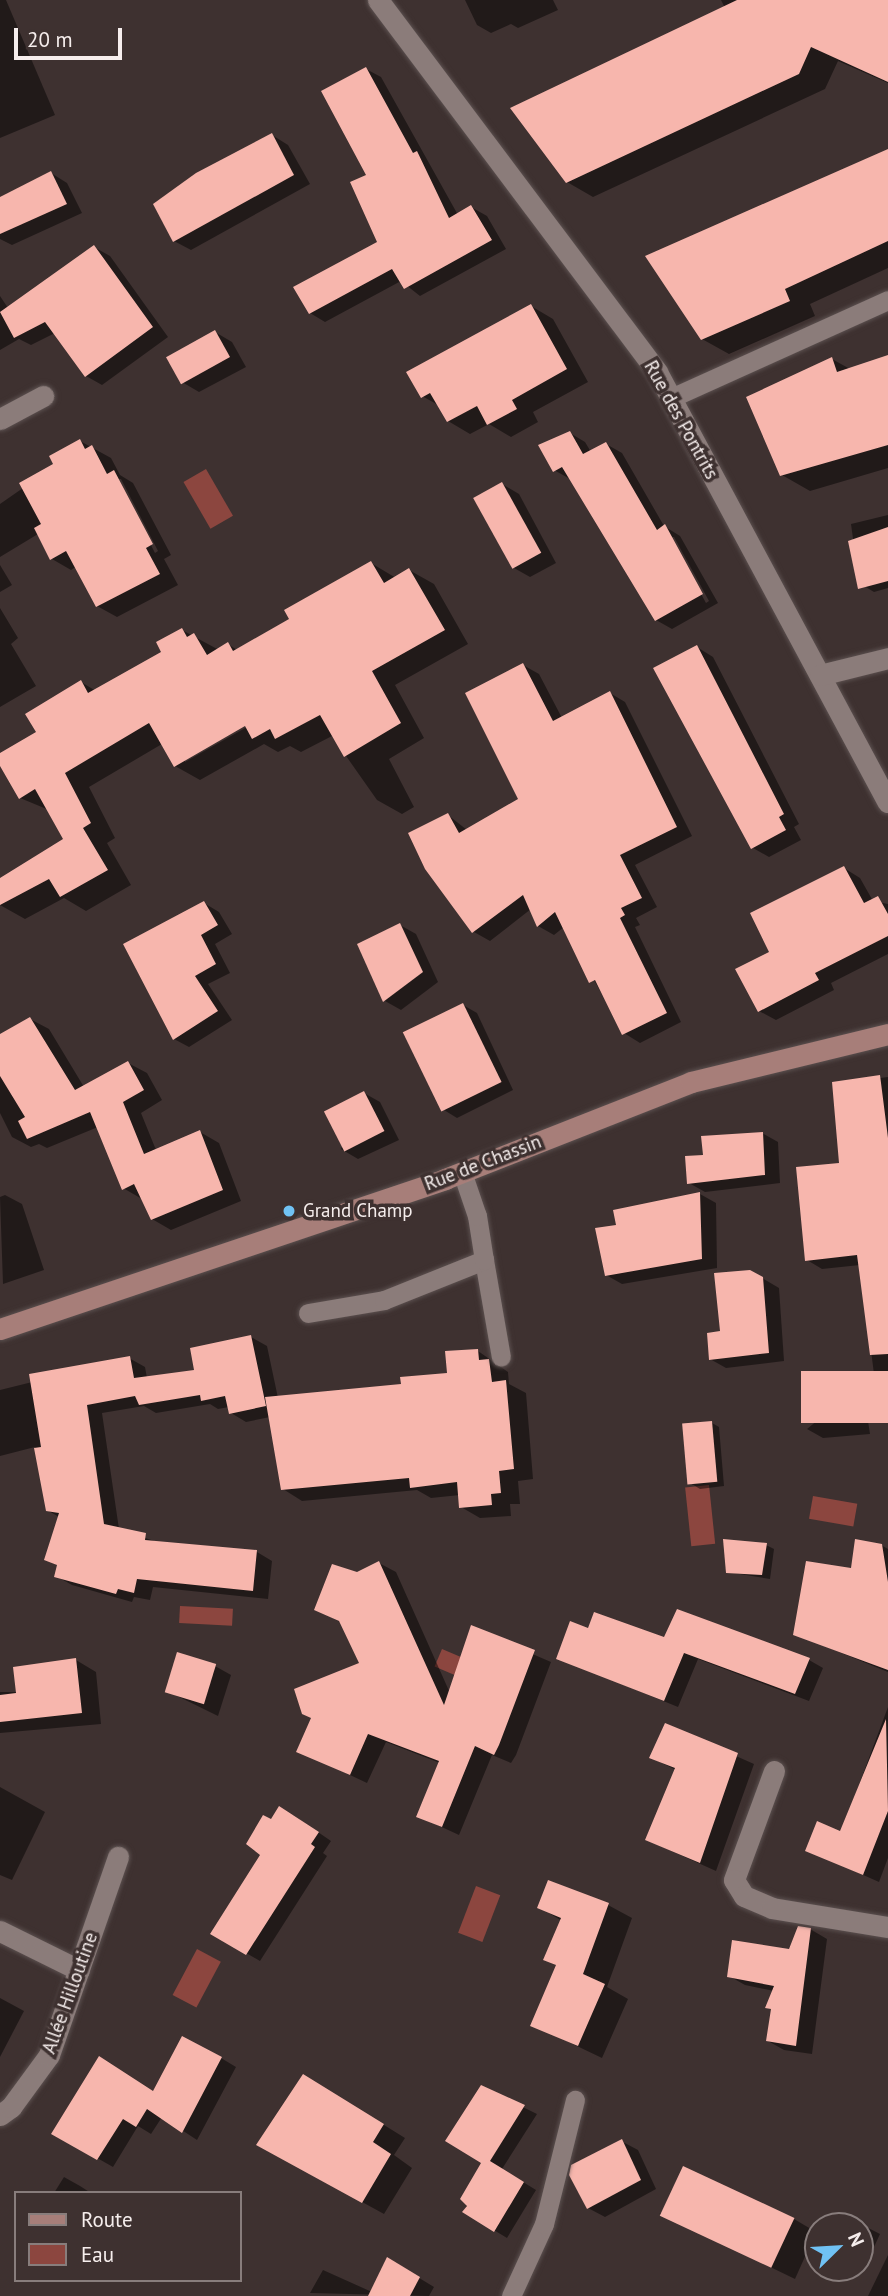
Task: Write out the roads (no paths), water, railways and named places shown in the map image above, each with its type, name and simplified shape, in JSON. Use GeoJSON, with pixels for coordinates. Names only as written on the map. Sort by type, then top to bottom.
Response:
{"type":"FeatureCollection","features":[{"type":"Feature","properties":{"kind":"main road","name":"Rue de Chassin"},"geometry":{"type":"LineString","coordinates":[[0,1329],[462,1172],[691,1082],[888,1034]]}},
{"type":"Feature","properties":{"kind":"street","name":"Rue des Pontrits"},"geometry":{"type":"LineString","coordinates":[[378,0],[657,372],[888,802]]}},
{"type":"Feature","properties":{"kind":"street"},"geometry":{"type":"LineString","coordinates":[[0,419],[43,396]]}},
{"type":"Feature","properties":{"kind":"street"},"geometry":{"type":"LineString","coordinates":[[820,675],[888,658]]}},
{"type":"Feature","properties":{"kind":"street"},"geometry":{"type":"LineString","coordinates":[[774,1771],[734,1880],[744,1896],[772,1908],[888,1927]]}},
{"type":"Feature","properties":{"kind":"street","name":"Allée Hilloutine"},"geometry":{"type":"LineString","coordinates":[[0,2115],[11,2107],[49,2055],[118,1857]]}},
{"type":"Feature","properties":{"kind":"street"},"geometry":{"type":"LineString","coordinates":[[0,1931],[79,1970]]}},
{"type":"Feature","properties":{"kind":"lane"},"geometry":{"type":"LineString","coordinates":[[671,398],[888,300]]}},
{"type":"Feature","properties":{"kind":"lane"},"geometry":{"type":"LineString","coordinates":[[462,1172],[477,1216],[501,1357]]}},
{"type":"Feature","properties":{"kind":"lane"},"geometry":{"type":"LineString","coordinates":[[308,1312],[384,1300],[484,1260]]}},
{"type":"Feature","properties":{"kind":"lane"},"geometry":{"type":"LineString","coordinates":[[511,2296],[544,2224],[575,2100]]}},
{"type":"Feature","properties":{"kind":"water"},"geometry":{"type":"Polygon","coordinates":[[[206,469],[233,516],[210,529],[183,482],[206,469]]]}},
{"type":"Feature","properties":{"kind":"water"},"geometry":{"type":"Polygon","coordinates":[[[709,1485],[715,1544],[691,1546],[685,1488],[709,1485]]]}},
{"type":"Feature","properties":{"kind":"water"},"geometry":{"type":"Polygon","coordinates":[[[813,1496],[857,1504],[853,1526],[809,1519],[813,1496]]]}},
{"type":"Feature","properties":{"kind":"water"},"geometry":{"type":"Polygon","coordinates":[[[180,1606],[233,1609],[232,1626],[179,1623],[180,1606]]]}},
{"type":"Feature","properties":{"kind":"water"},"geometry":{"type":"Polygon","coordinates":[[[442,1649],[480,1665],[472,1683],[435,1666],[442,1649]]]}},
{"type":"Feature","properties":{"kind":"water"},"geometry":{"type":"Polygon","coordinates":[[[476,1886],[500,1895],[482,1942],[458,1933],[476,1886]]]}},
{"type":"Feature","properties":{"kind":"water"},"geometry":{"type":"Polygon","coordinates":[[[197,1949],[221,1962],[196,2008],[173,1995],[197,1949]]]}},
{"type":"Feature","properties":{"kind":"place","name":"Grand Champ"},"geometry":{"type":"Point","coordinates":[289,1211]}}]}
